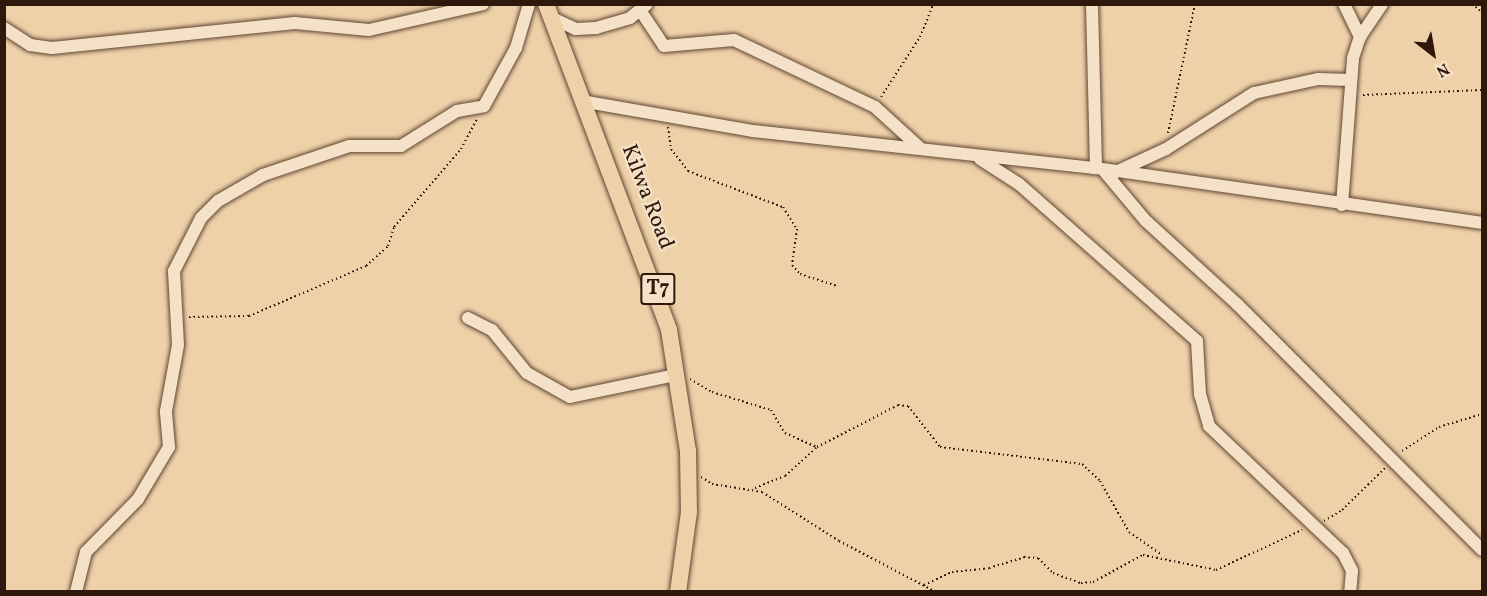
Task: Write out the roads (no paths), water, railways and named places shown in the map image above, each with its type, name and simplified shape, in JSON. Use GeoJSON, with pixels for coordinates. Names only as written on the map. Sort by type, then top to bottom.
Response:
{"type":"FeatureCollection","features":[{"type":"Feature","properties":{"kind":"highway","name":"Kilwa Road"},"geometry":{"type":"LineString","coordinates":[[549,11],[660,294],[689,469],[689,512],[678,591]]}},
{"type":"Feature","properties":{"kind":"street"},"geometry":{"type":"LineString","coordinates":[[4,28],[30,45],[52,48],[284,23],[369,30],[483,4]]}},
{"type":"Feature","properties":{"kind":"street"},"geometry":{"type":"LineString","coordinates":[[76,591],[86,552],[138,499],[169,447],[166,411],[178,345],[174,271],[191,232],[218,201],[263,175],[305,165],[333,150],[401,146],[457,111],[484,106],[516,48],[529,4]]}},
{"type":"Feature","properties":{"kind":"street"},"geometry":{"type":"LineString","coordinates":[[1092,4],[1105,170],[1146,221],[1393,459],[1482,550]]}},
{"type":"Feature","properties":{"kind":"street"},"geometry":{"type":"LineString","coordinates":[[1344,4],[1360,37]]}},
{"type":"Feature","properties":{"kind":"street"},"geometry":{"type":"LineString","coordinates":[[1342,205],[1352,95],[1350,80],[1360,37],[1382,4]]}},
{"type":"Feature","properties":{"kind":"street"},"geometry":{"type":"LineString","coordinates":[[549,11],[576,29],[596,28],[644,7],[664,46],[734,40],[875,106],[920,147]]}},
{"type":"Feature","properties":{"kind":"street"},"geometry":{"type":"LineString","coordinates":[[1105,170],[1166,149],[1254,93],[1318,80],[1350,80]]}},
{"type":"Feature","properties":{"kind":"street"},"geometry":{"type":"LineString","coordinates":[[586,102],[837,142],[920,147],[978,158],[1105,170],[1482,223]]}},
{"type":"Feature","properties":{"kind":"street"},"geometry":{"type":"LineString","coordinates":[[978,158],[1019,184],[1197,341],[1202,406],[1209,426],[1316,525],[1349,561],[1350,591]]}},
{"type":"Feature","properties":{"kind":"street"},"geometry":{"type":"LineString","coordinates":[[468,318],[492,330],[527,373],[570,397],[675,375]]}}]}
